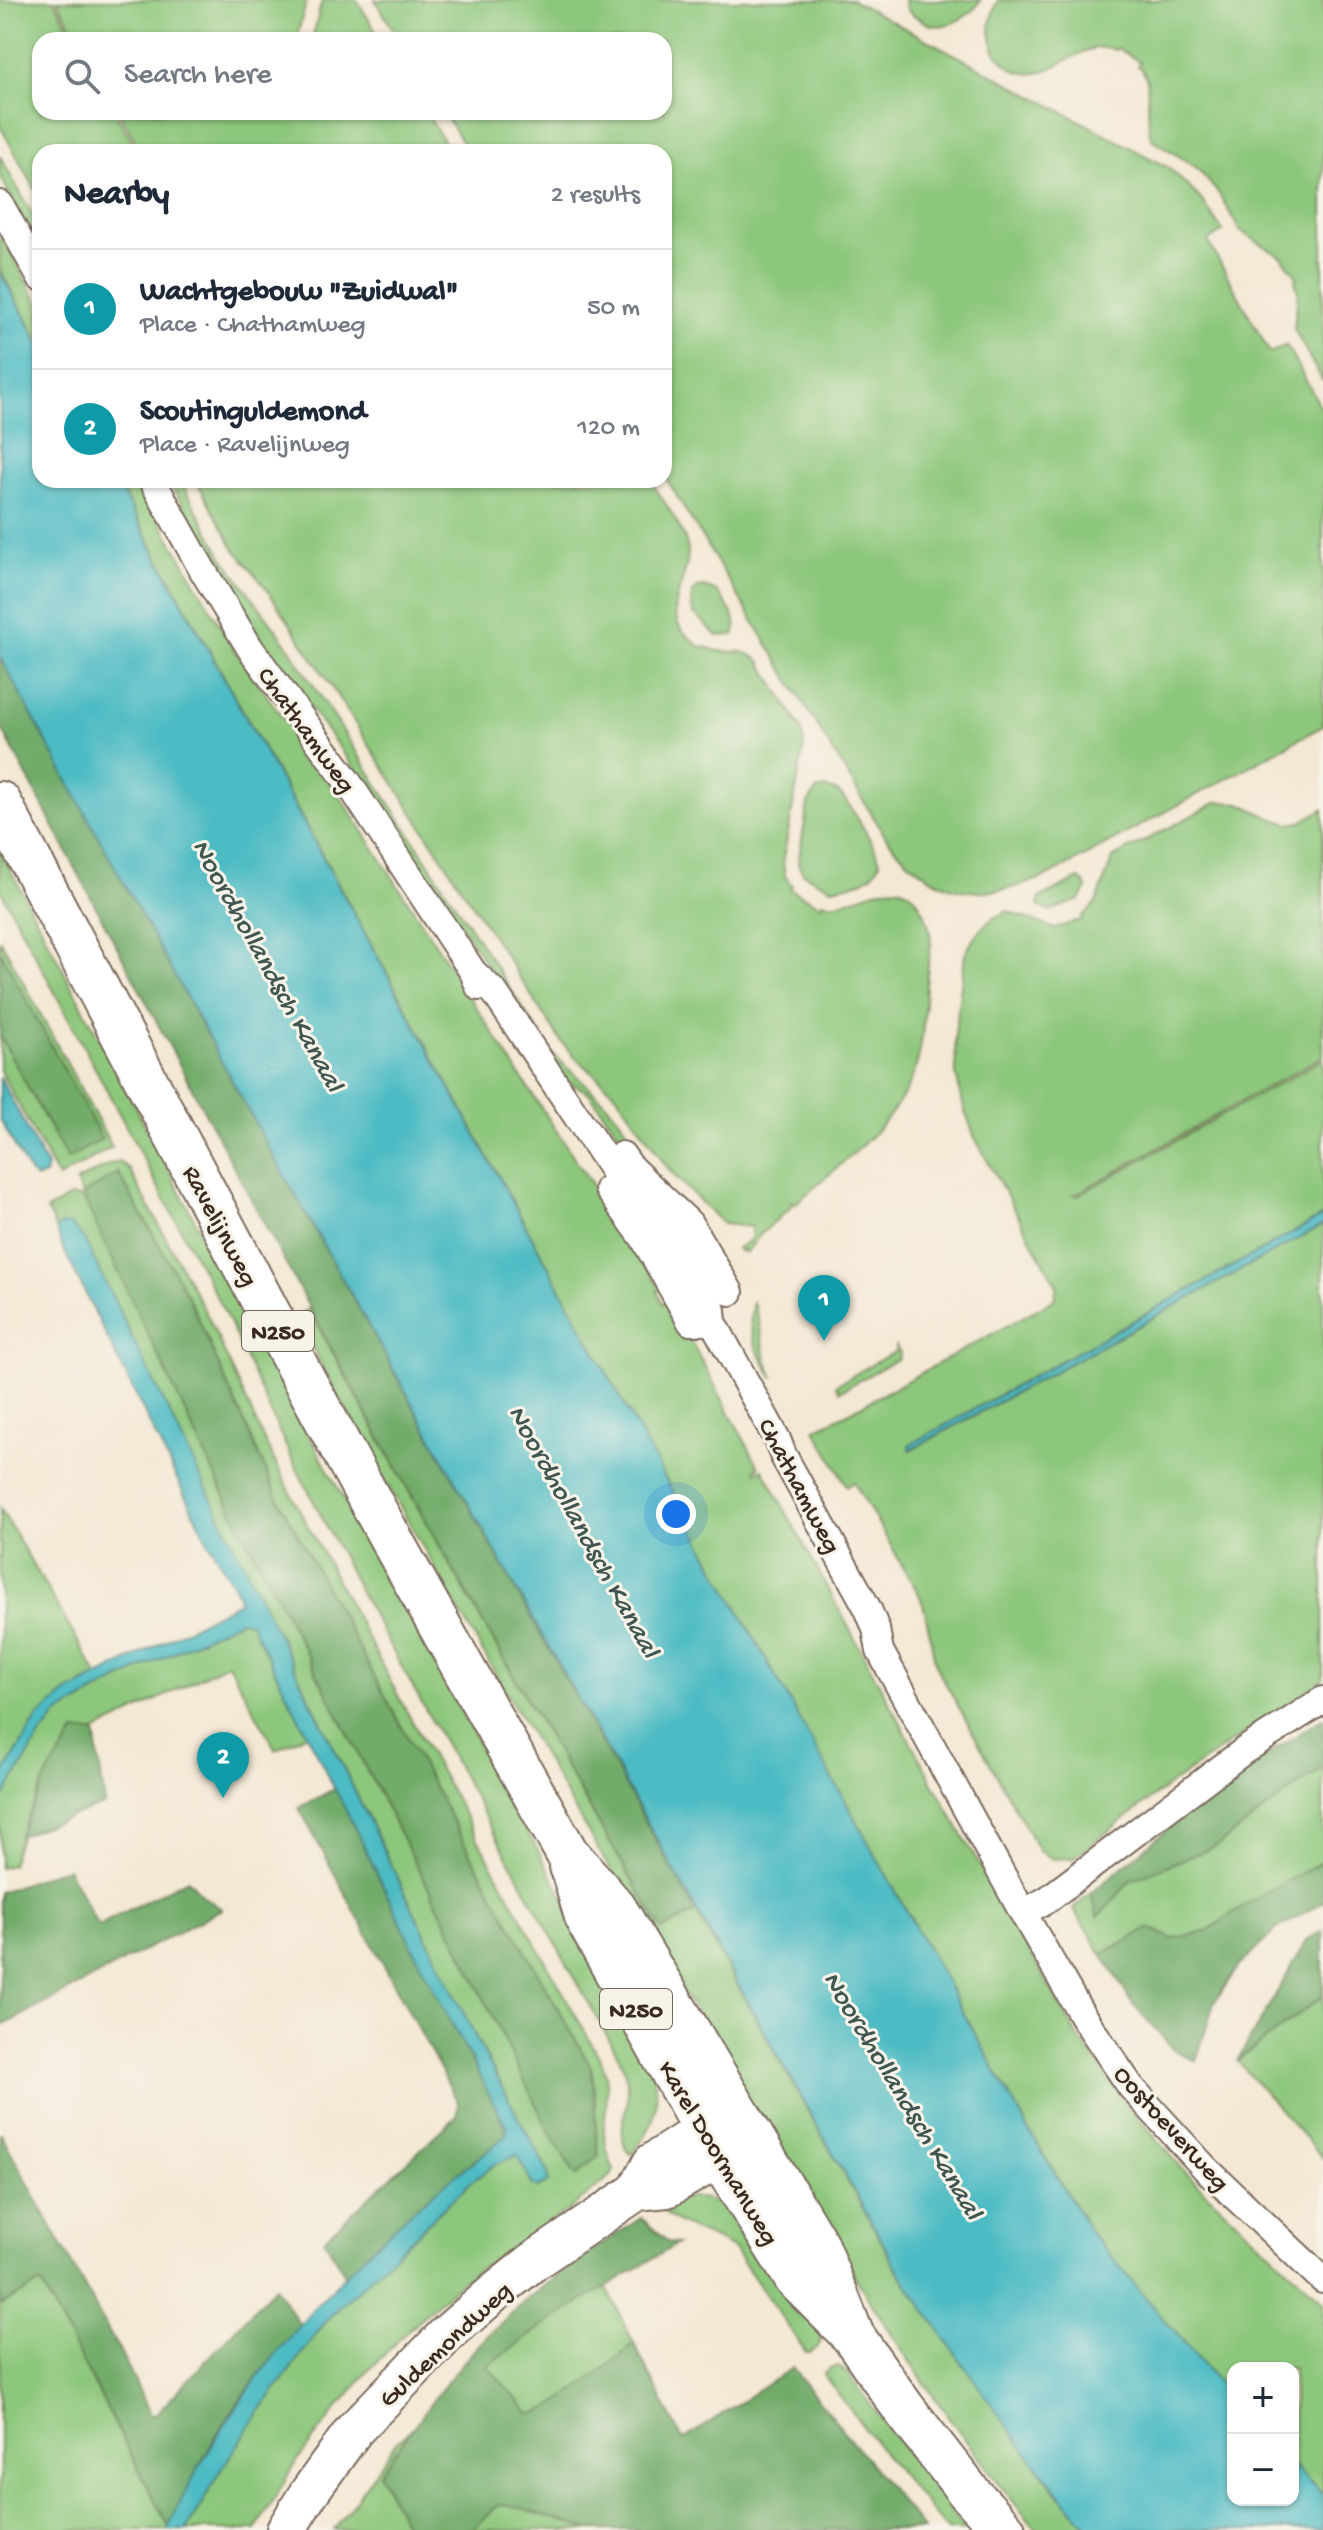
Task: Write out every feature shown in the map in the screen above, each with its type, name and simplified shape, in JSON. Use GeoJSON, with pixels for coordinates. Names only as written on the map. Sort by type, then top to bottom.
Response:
{"type":"FeatureCollection","features":[{"type":"Feature","properties":{"kind":"main road","name":"Ravelijnweg"},"geometry":{"type":"LineString","coordinates":[[0,803],[301,1374],[567,1853]]}},
{"type":"Feature","properties":{"kind":"main road","name":"Karel Doormanweg"},"geometry":{"type":"LineString","coordinates":[[567,1853],[615,1908],[816,2243],[853,2336]]}},
{"type":"Feature","properties":{"kind":"main road","name":"Karel Doormanweg"},"geometry":{"type":"LineString","coordinates":[[567,1853],[587,1920],[712,2144],[796,2279],[853,2336],[904,2409],[968,2491],[1004,2530]]}},
{"type":"Feature","properties":{"kind":"street"},"geometry":{"type":"LineString","coordinates":[[0,204],[32,262]]}},
{"type":"Feature","properties":{"kind":"street","name":"Chathamweg"},"geometry":{"type":"LineString","coordinates":[[156,488],[250,648],[348,782],[473,972],[484,1000],[617,1203],[643,1237],[691,1322],[713,1322]]}},
{"type":"Feature","properties":{"kind":"street","name":"Chathamweg"},"geometry":{"type":"LineString","coordinates":[[473,972],[495,993],[617,1177],[667,1231],[712,1310],[713,1322],[868,1609],[880,1651]]}},
{"type":"Feature","properties":{"kind":"street","name":"Chathamweg"},"geometry":{"type":"LineString","coordinates":[[556,1086],[576,1096],[591,1109],[632,1169],[689,1223],[730,1292]]}},
{"type":"Feature","properties":{"kind":"street","name":"Oostoeverweg"},"geometry":{"type":"LineString","coordinates":[[880,1651],[1023,1913],[1082,2015],[1131,2087],[1205,2168],[1323,2280]]}},
{"type":"Feature","properties":{"kind":"street"},"geometry":{"type":"LineString","coordinates":[[1023,1913],[1059,1891],[1245,1750],[1323,1700]]}},
{"type":"Feature","properties":{"kind":"street","name":"Guldemondweg"},"geometry":{"type":"LineString","coordinates":[[286,2530],[354,2430],[448,2333],[534,2261],[637,2191],[667,2188],[712,2144],[745,2125]]}},
{"type":"Feature","properties":{"kind":"green space"},"geometry":{"type":"Polygon","coordinates":[[[0,0],[54,0],[72,32],[32,32],[32,120],[120,120],[133,144],[32,144],[32,184],[0,126],[0,0]]]}},
{"type":"Feature","properties":{"kind":"green space"},"geometry":{"type":"Polygon","coordinates":[[[57,0],[307,0],[298,32],[75,32],[57,0]]]}},
{"type":"Feature","properties":{"kind":"green space"},"geometry":{"type":"Polygon","coordinates":[[[322,0],[357,0],[376,32],[314,32],[322,0]]]}},
{"type":"Feature","properties":{"kind":"green space"},"geometry":{"type":"Polygon","coordinates":[[[375,0],[852,0],[1169,168],[1200,198],[1223,231],[1208,241],[1270,353],[1286,345],[1323,411],[1323,726],[1050,875],[1001,890],[979,892],[959,890],[922,872],[903,857],[885,836],[672,488],[672,144],[463,144],[448,120],[672,120],[672,32],[395,32],[375,0]]]}},
{"type":"Feature","properties":{"kind":"green space"},"geometry":{"type":"Polygon","coordinates":[[[904,0],[981,0],[960,20],[938,26],[911,14],[904,0]]]}},
{"type":"Feature","properties":{"kind":"green space"},"geometry":{"type":"Polygon","coordinates":[[[998,0],[1323,0],[1323,382],[1294,329],[1298,292],[1295,280],[1298,278],[1282,257],[1240,231],[1219,194],[1197,168],[1152,139],[1147,80],[1138,66],[1140,62],[1117,48],[1102,48],[1089,50],[1041,72],[1015,70],[1000,58],[992,41],[990,24],[998,0]]]}},
{"type":"Feature","properties":{"kind":"green space"},"geometry":{"type":"Polygon","coordinates":[[[123,120],[431,120],[445,144],[137,144],[123,120]]]}},
{"type":"Feature","properties":{"kind":"green space"},"geometry":{"type":"Polygon","coordinates":[[[0,156],[32,214],[32,234],[0,176],[0,156]]]}},
{"type":"Feature","properties":{"kind":"green space"},"geometry":{"type":"Polygon","coordinates":[[[0,234],[32,292],[32,328],[0,270],[0,234]]]}},
{"type":"Feature","properties":{"kind":"green space"},"geometry":{"type":"Polygon","coordinates":[[[120,488],[141,488],[235,651],[348,808],[661,1289],[657,1291],[663,1304],[669,1301],[759,1467],[755,1469],[756,1472],[763,1469],[934,1785],[1078,2037],[1120,2097],[1183,2169],[1323,2301],[1323,2495],[1299,2471],[1299,2362],[1227,2362],[1227,2393],[1091,2233],[1027,2127],[641,1435],[120,488]]]}},
{"type":"Feature","properties":{"kind":"green space"},"geometry":{"type":"Polygon","coordinates":[[[173,488],[184,488],[224,559],[284,640],[551,1052],[601,1098],[627,1130],[620,1135],[589,1093],[562,1078],[376,798],[266,647],[173,488]]]}},
{"type":"Feature","properties":{"kind":"green space"},"geometry":{"type":"Polygon","coordinates":[[[200,488],[655,488],[687,544],[687,561],[675,608],[679,626],[702,648],[746,653],[760,661],[801,728],[804,747],[783,859],[785,876],[792,885],[790,889],[820,905],[822,902],[834,903],[887,888],[899,888],[910,892],[919,903],[930,934],[922,1037],[908,1088],[865,1143],[795,1204],[792,1201],[792,1206],[760,1235],[746,1253],[737,1248],[751,1240],[751,1227],[723,1224],[670,1171],[617,1095],[560,1040],[318,666],[266,588],[234,548],[200,488]]]}},
{"type":"Feature","properties":{"kind":"green space"},"geometry":{"type":"Polygon","coordinates":[[[697,588],[718,592],[728,608],[736,624],[734,635],[717,636],[694,615],[691,604],[693,594],[697,588]]]}},
{"type":"Feature","properties":{"kind":"green space"},"geometry":{"type":"Polygon","coordinates":[[[0,657],[254,1121],[696,1912],[662,1930],[405,1483],[0,725],[0,657]]]}},
{"type":"Feature","properties":{"kind":"green space"},"geometry":{"type":"Polygon","coordinates":[[[823,788],[841,795],[863,828],[880,862],[867,878],[831,888],[804,874],[798,864],[808,803],[816,791],[823,788]]]}},
{"type":"Feature","properties":{"kind":"green space"},"geometry":{"type":"Polygon","coordinates":[[[1217,802],[1240,803],[1289,824],[1301,822],[1323,809],[1323,1056],[1074,1195],[1323,1059],[1323,1216],[959,1417],[911,1450],[1323,1225],[1323,1680],[1169,1785],[1073,1858],[1053,1859],[1039,1851],[937,1668],[920,1596],[854,1482],[847,1486],[815,1429],[1055,1297],[1057,1286],[975,1138],[956,1074],[955,1033],[965,954],[974,938],[993,918],[1008,911],[1054,929],[1083,919],[1082,916],[1099,897],[1114,857],[1217,802]]]}},
{"type":"Feature","properties":{"kind":"green space"},"geometry":{"type":"Polygon","coordinates":[[[0,850],[290,1401],[630,2018],[656,2087],[653,2120],[645,2137],[631,2154],[623,2140],[628,2087],[619,2057],[360,1592],[290,1455],[224,1311],[0,889],[0,850]]]}},
{"type":"Feature","properties":{"kind":"green space"},"geometry":{"type":"Polygon","coordinates":[[[1079,879],[1087,888],[1080,900],[1050,911],[1038,906],[1040,898],[1079,879]]]}},
{"type":"Feature","properties":{"kind":"green space"},"geometry":{"type":"Polygon","coordinates":[[[0,939],[112,1147],[58,1178],[0,1070],[0,1036],[67,1158],[101,1139],[0,951],[0,939]]]}},
{"type":"Feature","properties":{"kind":"green space"},"geometry":{"type":"Polygon","coordinates":[[[0,951],[102,1139],[67,1159],[0,1036],[0,951]]]}},
{"type":"Feature","properties":{"kind":"green space"},"geometry":{"type":"Polygon","coordinates":[[[120,1162],[129,1169],[209,1319],[302,1515],[403,1705],[599,2057],[607,2082],[604,2132],[614,2170],[611,2176],[570,2209],[465,2278],[412,2326],[368,2371],[330,2417],[293,2467],[256,2530],[186,2530],[261,2409],[329,2317],[472,2181],[496,2164],[517,2155],[548,2172],[476,2038],[260,1597],[64,1224],[56,1229],[47,1210],[70,1197],[84,1198],[232,1511],[454,1937],[551,2135],[599,2154],[594,2089],[591,2067],[466,1846],[277,1496],[188,1296],[119,1174],[82,1195],[76,1182],[120,1162]]]}},
{"type":"Feature","properties":{"kind":"green space"},"geometry":{"type":"Polygon","coordinates":[[[118,1173],[188,1296],[277,1496],[466,1846],[591,2067],[599,2155],[576,2176],[551,2135],[454,1937],[232,1511],[82,1195],[118,1173]]]}},
{"type":"Feature","properties":{"kind":"green space"},"geometry":{"type":"Polygon","coordinates":[[[753,1302],[766,1359],[774,1378],[754,1342],[751,1322],[753,1302]]]}},
{"type":"Feature","properties":{"kind":"green space"},"geometry":{"type":"Polygon","coordinates":[[[309,1309],[482,1621],[662,1930],[696,1912],[901,2276],[1053,2488],[1090,2530],[1037,2530],[946,2413],[863,2290],[603,1857],[395,1498],[295,1316],[309,1309]]]}},
{"type":"Feature","properties":{"kind":"green space"},"geometry":{"type":"Polygon","coordinates":[[[895,1345],[900,1353],[899,1358],[840,1391],[836,1385],[897,1350],[895,1345]]]}},
{"type":"Feature","properties":{"kind":"green space"},"geometry":{"type":"Polygon","coordinates":[[[0,1508],[98,1676],[66,1693],[38,1717],[0,1780],[0,1508]]]}},
{"type":"Feature","properties":{"kind":"green space"},"geometry":{"type":"Polygon","coordinates":[[[240,1620],[250,1622],[307,1734],[276,1750],[228,1663],[95,1732],[75,1732],[38,1797],[11,1865],[0,1868],[0,1803],[39,1738],[58,1714],[114,1682],[240,1620]]]}},
{"type":"Feature","properties":{"kind":"green space"},"geometry":{"type":"Polygon","coordinates":[[[1323,1718],[1323,1767],[1216,1846],[1131,1880],[1098,1917],[1091,1893],[1222,1784],[1323,1718]]]}},
{"type":"Feature","properties":{"kind":"green space"},"geometry":{"type":"Polygon","coordinates":[[[75,1732],[95,1732],[105,1804],[19,1836],[48,1773],[75,1732]]]}},
{"type":"Feature","properties":{"kind":"green space"},"geometry":{"type":"Polygon","coordinates":[[[1323,1767],[1323,1861],[1243,1906],[1207,1931],[1172,1939],[1150,1928],[1102,1954],[1073,1909],[1091,1893],[1099,1916],[1131,1880],[1216,1846],[1323,1767]]]}},
{"type":"Feature","properties":{"kind":"green space"},"geometry":{"type":"Polygon","coordinates":[[[336,1788],[422,1967],[507,2128],[505,2136],[420,2204],[345,2275],[324,2239],[457,2116],[458,2102],[299,1808],[336,1788]]]}},
{"type":"Feature","properties":{"kind":"green space"},"geometry":{"type":"Polygon","coordinates":[[[1323,1861],[1323,1902],[1277,1929],[1238,1967],[1214,2003],[1196,2061],[1174,2050],[1132,2003],[1102,1954],[1150,1928],[1172,1939],[1207,1931],[1243,1906],[1323,1861]]]}},
{"type":"Feature","properties":{"kind":"green space"},"geometry":{"type":"Polygon","coordinates":[[[67,1868],[98,1926],[188,1879],[203,1896],[222,1909],[0,2027],[0,1892],[67,1868]]]}},
{"type":"Feature","properties":{"kind":"green space"},"geometry":{"type":"Polygon","coordinates":[[[1323,1931],[1323,1996],[1237,2061],[1308,1939],[1323,1931]]]}},
{"type":"Feature","properties":{"kind":"green space"},"geometry":{"type":"Polygon","coordinates":[[[1323,1996],[1323,2158],[1237,2061],[1323,1996]]]}},
{"type":"Feature","properties":{"kind":"green space"},"geometry":{"type":"Polygon","coordinates":[[[0,2132],[129,2369],[151,2416],[275,2287],[300,2325],[224,2423],[169,2527],[41,2283],[0,2305],[0,2132]]]}},
{"type":"Feature","properties":{"kind":"green space"},"geometry":{"type":"Polygon","coordinates":[[[688,2197],[707,2199],[738,2214],[821,2334],[820,2344],[810,2353],[806,2352],[734,2249],[683,2225],[660,2206],[688,2197]]]}},
{"type":"Feature","properties":{"kind":"green space"},"geometry":{"type":"Polygon","coordinates":[[[641,2218],[668,2242],[677,2244],[550,2321],[487,2366],[530,2413],[539,2412],[567,2396],[634,2344],[683,2440],[792,2368],[924,2530],[592,2530],[505,2504],[495,2507],[473,2530],[408,2530],[379,2474],[422,2414],[469,2355],[519,2306],[570,2266],[641,2218]]]}},
{"type":"Feature","properties":{"kind":"green space"},"geometry":{"type":"Polygon","coordinates":[[[41,2283],[169,2527],[167,2530],[0,2530],[0,2305],[41,2283]]]}},
{"type":"Feature","properties":{"kind":"green space"},"geometry":{"type":"Polygon","coordinates":[[[606,2286],[634,2344],[628,2348],[729,2530],[334,2530],[396,2443],[495,2351],[606,2286]]]}},
{"type":"Feature","properties":{"kind":"green space"},"geometry":{"type":"Polygon","coordinates":[[[838,2366],[846,2372],[965,2530],[947,2530],[888,2459],[823,2374],[838,2366]]]}},
{"type":"Feature","properties":{"kind":"water","name":"Noordhollandsch Kanaal"},"geometry":{"type":"Polygon","coordinates":[[[0,272],[32,330],[32,488],[119,488],[641,1435],[1027,2127],[1091,2233],[1227,2393],[1227,2506],[1299,2506],[1299,2471],[1323,2495],[1323,2530],[1090,2530],[1016,2437],[901,2275],[254,1121],[0,657],[0,272]]]}},
{"type":"Feature","properties":{"kind":"water"},"geometry":{"type":"Polygon","coordinates":[[[0,1077],[47,1167],[45,1175],[36,1178],[30,1174],[0,1119],[0,1077]]]}},
{"type":"Feature","properties":{"kind":"water"},"geometry":{"type":"Polygon","coordinates":[[[1323,1216],[1323,1225],[910,1450],[909,1445],[1323,1216]]]}},
{"type":"Feature","properties":{"kind":"water"},"geometry":{"type":"Polygon","coordinates":[[[64,1224],[71,1225],[83,1237],[476,2038],[548,2172],[549,2182],[538,2188],[532,2184],[517,2155],[496,2164],[472,2181],[329,2317],[261,2409],[186,2530],[167,2530],[216,2438],[276,2354],[344,2276],[430,2196],[505,2136],[507,2128],[422,1967],[250,1622],[240,1620],[114,1682],[58,1714],[39,1738],[0,1803],[0,1780],[38,1717],[66,1693],[239,1602],[238,1594],[203,1532],[62,1246],[56,1229],[64,1224]]]}},
{"type":"Feature","properties":{"kind":"place","name":"Wachtgebouw \"Zuidwal\""},"geometry":{"type":"Point","coordinates":[824,1341]}},
{"type":"Feature","properties":{"kind":"place","name":"Scoutinguldemond"},"geometry":{"type":"Point","coordinates":[223,1798]}}]}
